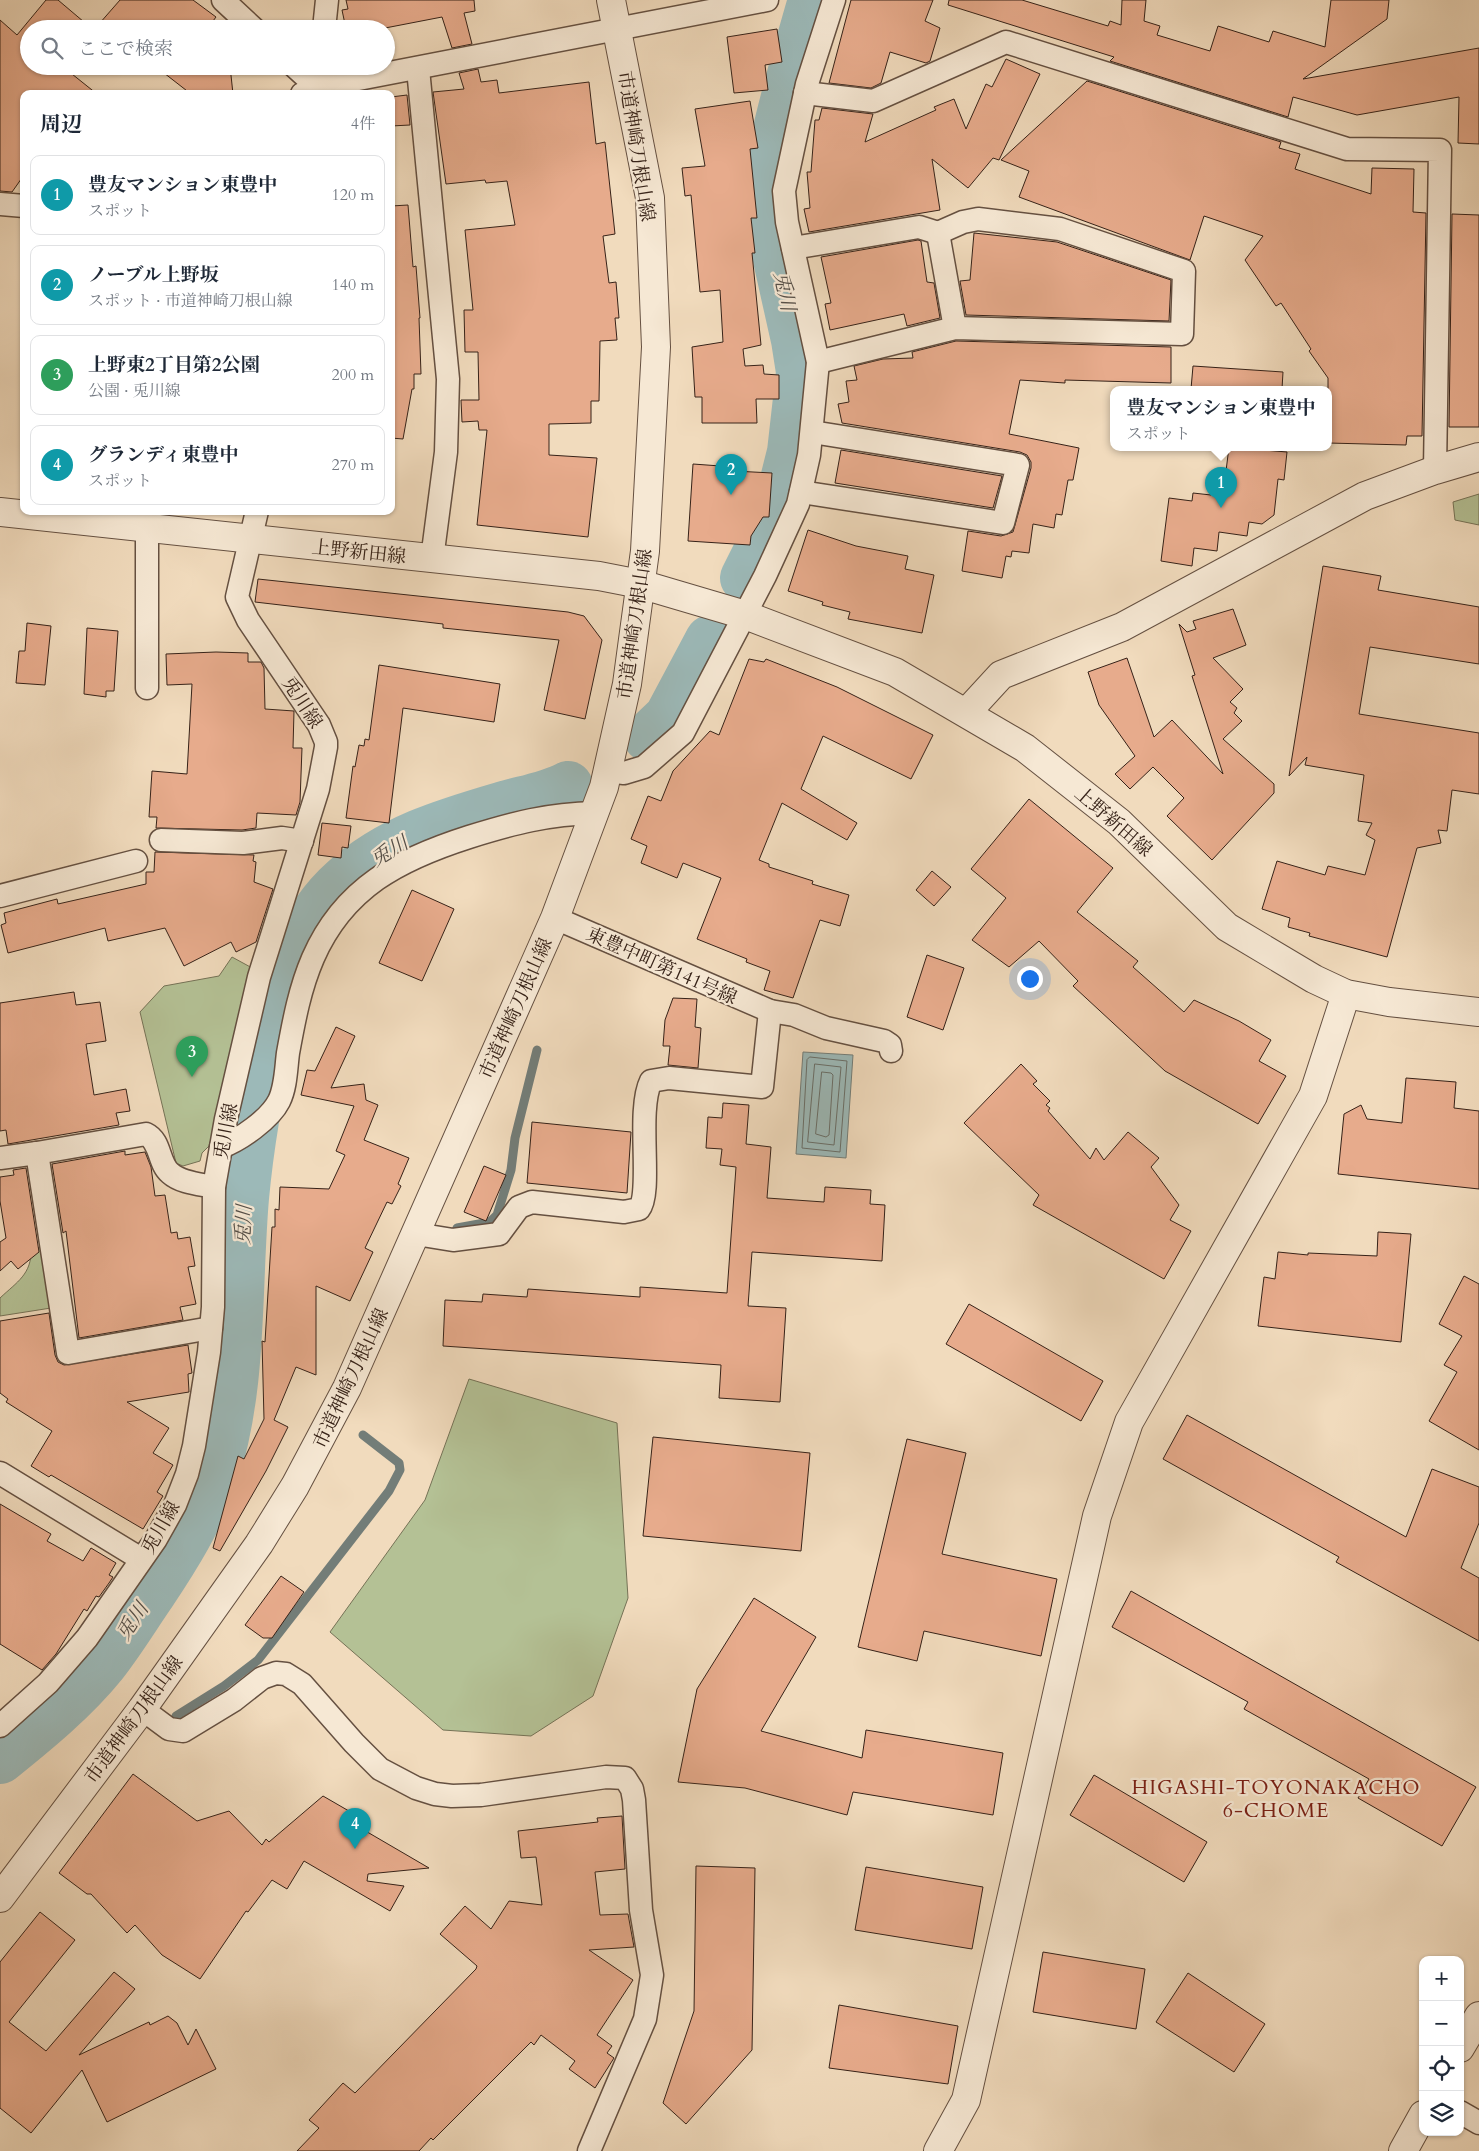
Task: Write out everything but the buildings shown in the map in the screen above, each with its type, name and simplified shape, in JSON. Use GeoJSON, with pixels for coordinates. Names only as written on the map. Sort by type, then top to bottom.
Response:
{"type":"FeatureCollection","features":[{"type":"Feature","properties":{"kind":"street"},"geometry":{"type":"LineString","coordinates":[[223,0],[244,20]]}},
{"type":"Feature","properties":{"kind":"street"},"geometry":{"type":"LineString","coordinates":[[325,20],[327,0]]}},
{"type":"Feature","properties":{"kind":"street","name":"市道神崎刀根山線"},"geometry":{"type":"LineString","coordinates":[[0,1898],[142,1709],[259,1544],[295,1486],[347,1388],[416,1234],[555,918],[595,813],[608,771],[635,641],[645,550],[656,347],[650,198],[611,0]]}},
{"type":"Feature","properties":{"kind":"street"},"geometry":{"type":"LineString","coordinates":[[395,72],[418,69],[617,28],[767,0]]}},
{"type":"Feature","properties":{"kind":"street"},"geometry":{"type":"LineString","coordinates":[[608,771],[624,774],[637,771],[648,764],[682,733],[745,615],[791,522],[801,492],[812,432],[818,362],[785,214],[784,191],[805,93],[834,0]]}},
{"type":"Feature","properties":{"kind":"street"},"geometry":{"type":"LineString","coordinates":[[805,93],[873,101],[1006,42],[1347,149],[1440,150],[1435,470]]}},
{"type":"Feature","properties":{"kind":"street"},"geometry":{"type":"LineString","coordinates":[[418,69],[448,379],[446,452],[432,559]]}},
{"type":"Feature","properties":{"kind":"street"},"geometry":{"type":"LineString","coordinates":[[312,82],[369,75]]}},
{"type":"Feature","properties":{"kind":"street"},"geometry":{"type":"LineString","coordinates":[[0,204],[20,206]]}},
{"type":"Feature","properties":{"kind":"street"},"geometry":{"type":"LineString","coordinates":[[793,248],[919,227],[938,233],[963,222],[978,219],[1060,229],[1184,271],[1182,334],[955,328],[818,362]]}},
{"type":"Feature","properties":{"kind":"street"},"geometry":{"type":"LineString","coordinates":[[938,233],[955,328]]}},
{"type":"Feature","properties":{"kind":"street"},"geometry":{"type":"LineString","coordinates":[[801,492],[1003,523],[1018,465],[812,432]]}},
{"type":"Feature","properties":{"kind":"street"},"geometry":{"type":"LineString","coordinates":[[967,712],[1001,674],[1122,627],[1365,496],[1435,470],[1479,457]]}},
{"type":"Feature","properties":{"kind":"street","name":"上野新田線"},"geometry":{"type":"LineString","coordinates":[[0,512],[20,513]]}},
{"type":"Feature","properties":{"kind":"street","name":"上野新田線"},"geometry":{"type":"LineString","coordinates":[[43,515],[147,528],[600,576],[640,584],[745,615],[895,672],[967,712],[1025,748],[1119,822],[1227,927],[1314,979],[1346,994],[1389,1002],[1479,1012]]}},
{"type":"Feature","properties":{"kind":"street","name":"兎川線"},"geometry":{"type":"LineString","coordinates":[[0,1726],[9,1706],[74,1655],[142,1559],[175,1505],[191,1461],[206,1376],[211,1328],[214,1187],[221,1147],[259,977],[323,772],[326,742],[318,724],[238,602],[238,587],[256,515]]}},
{"type":"Feature","properties":{"kind":"street"},"geometry":{"type":"LineString","coordinates":[[147,528],[147,688]]}},
{"type":"Feature","properties":{"kind":"street"},"geometry":{"type":"LineString","coordinates":[[221,1147],[247,1134],[276,1106],[282,1095],[298,1006],[313,958],[330,926],[360,892],[383,873],[453,842],[540,817],[595,813]]}},
{"type":"Feature","properties":{"kind":"street"},"geometry":{"type":"LineString","coordinates":[[161,840],[243,843],[282,838],[302,841]]}},
{"type":"Feature","properties":{"kind":"street"},"geometry":{"type":"LineString","coordinates":[[0,896],[136,861]]}},
{"type":"Feature","properties":{"kind":"street","name":"東豊中町第141号線"},"geometry":{"type":"LineString","coordinates":[[555,918],[770,1011],[794,1015],[826,1028],[884,1041],[890,1045],[891,1051]]}},
{"type":"Feature","properties":{"kind":"street"},"geometry":{"type":"LineString","coordinates":[[938,2151],[966,2100],[1098,1516],[1129,1422],[1313,1096],[1346,994]]}},
{"type":"Feature","properties":{"kind":"street"},"geometry":{"type":"LineString","coordinates":[[416,1234],[454,1240],[498,1234],[519,1207],[532,1202],[624,1212],[639,1209],[644,1197],[643,1134],[647,1094],[651,1081],[669,1078],[762,1087],[770,1011]]}},
{"type":"Feature","properties":{"kind":"street"},"geometry":{"type":"LineString","coordinates":[[0,1158],[146,1134],[156,1143],[162,1164],[171,1174],[184,1180],[214,1187]]}},
{"type":"Feature","properties":{"kind":"street"},"geometry":{"type":"LineString","coordinates":[[37,1152],[68,1353],[211,1328]]}},
{"type":"Feature","properties":{"kind":"street"},"geometry":{"type":"LineString","coordinates":[[0,1473],[142,1559]]}},
{"type":"Feature","properties":{"kind":"street"},"geometry":{"type":"LineString","coordinates":[[142,1709],[169,1729],[183,1731],[234,1700],[262,1678],[276,1673],[286,1674],[302,1684],[354,1743],[380,1769],[416,1788],[435,1794],[466,1796],[606,1777],[626,1778],[632,1789],[634,1800],[641,1910],[652,1975],[645,2019],[589,2151]]}},
{"type":"Feature","properties":{"kind":"street"},"geometry":{"type":"LineString","coordinates":[[1461,2046],[1479,2016]]}},
{"type":"Feature","properties":{"kind":"street"},"geometry":{"type":"LineString","coordinates":[[1464,2114],[1479,2123]]}},
{"type":"Feature","properties":{"kind":"street"},"geometry":{"type":"LineString","coordinates":[[1403,2151],[1419,2122]]}},
{"type":"Feature","properties":{"kind":"green space"},"geometry":{"type":"Polygon","coordinates":[[[1479,494],[1479,525],[1455,520],[1453,502],[1479,494]]]}},
{"type":"Feature","properties":{"kind":"green space"},"geometry":{"type":"Polygon","coordinates":[[[232,957],[254,969],[212,1143],[202,1153],[200,1161],[183,1166],[176,1163],[140,1012],[164,986],[219,976],[232,957]]]}},
{"type":"Feature","properties":{"kind":"green space"},"geometry":{"type":"Polygon","coordinates":[[[41,1247],[51,1308],[0,1316],[0,1298],[18,1282],[26,1271],[31,1258],[31,1249],[41,1247]]]}},
{"type":"Feature","properties":{"kind":"green space"},"geometry":{"type":"Polygon","coordinates":[[[469,1379],[617,1423],[628,1598],[593,1696],[531,1736],[443,1730],[330,1632],[425,1500],[469,1379]]]}},
{"type":"Feature","properties":{"kind":"water"},"geometry":{"type":"Polygon","coordinates":[[[803,1052],[853,1055],[846,1158],[796,1154],[803,1052]]]}},
{"type":"Feature","properties":{"kind":"waterway","name":"兎川"},"geometry":{"type":"LineString","coordinates":[[745,578],[772,524],[792,452],[801,372],[796,340],[769,219],[767,195],[769,172],[779,125],[813,0]]}},
{"type":"Feature","properties":{"kind":"waterway","name":"兎川"},"geometry":{"type":"LineString","coordinates":[[648,737],[669,717],[710,640]]}},
{"type":"Feature","properties":{"kind":"waterway","name":"兎川"},"geometry":{"type":"LineString","coordinates":[[0,1759],[67,1702],[110,1654],[178,1551],[194,1523],[213,1478],[223,1444],[234,1374],[244,1198],[255,1115],[281,992],[296,951],[316,913],[344,881],[362,866],[400,843],[440,826],[482,812],[545,795],[568,786]]}},
{"type":"Feature","properties":{"kind":"waterway"},"geometry":{"type":"LineString","coordinates":[[457,1228],[490,1222],[497,1215],[511,1170],[515,1138],[537,1050]]}},
{"type":"Feature","properties":{"kind":"waterway"},"geometry":{"type":"LineString","coordinates":[[176,1716],[224,1686],[258,1660],[389,1491],[400,1470],[399,1463],[363,1435]]}},
{"type":"Feature","properties":{"kind":"place","name":"ノーブル上野坂"},"geometry":{"type":"Point","coordinates":[731,495]}},
{"type":"Feature","properties":{"kind":"place","name":"豊友マンション東豊中"},"geometry":{"type":"Point","coordinates":[1221,508]}},
{"type":"Feature","properties":{"kind":"place","name":"上野東2丁目第2公園"},"geometry":{"type":"Point","coordinates":[192,1077]}},
{"type":"Feature","properties":{"kind":"place","name":"グランディ東豊中"},"geometry":{"type":"Point","coordinates":[355,1849]}},
{"type":"Feature","properties":{"kind":"district","name":"HIGASHI-TOYONAKACHO 6-CHOME"},"geometry":{"type":"Point","coordinates":[1276,1798]}}]}
